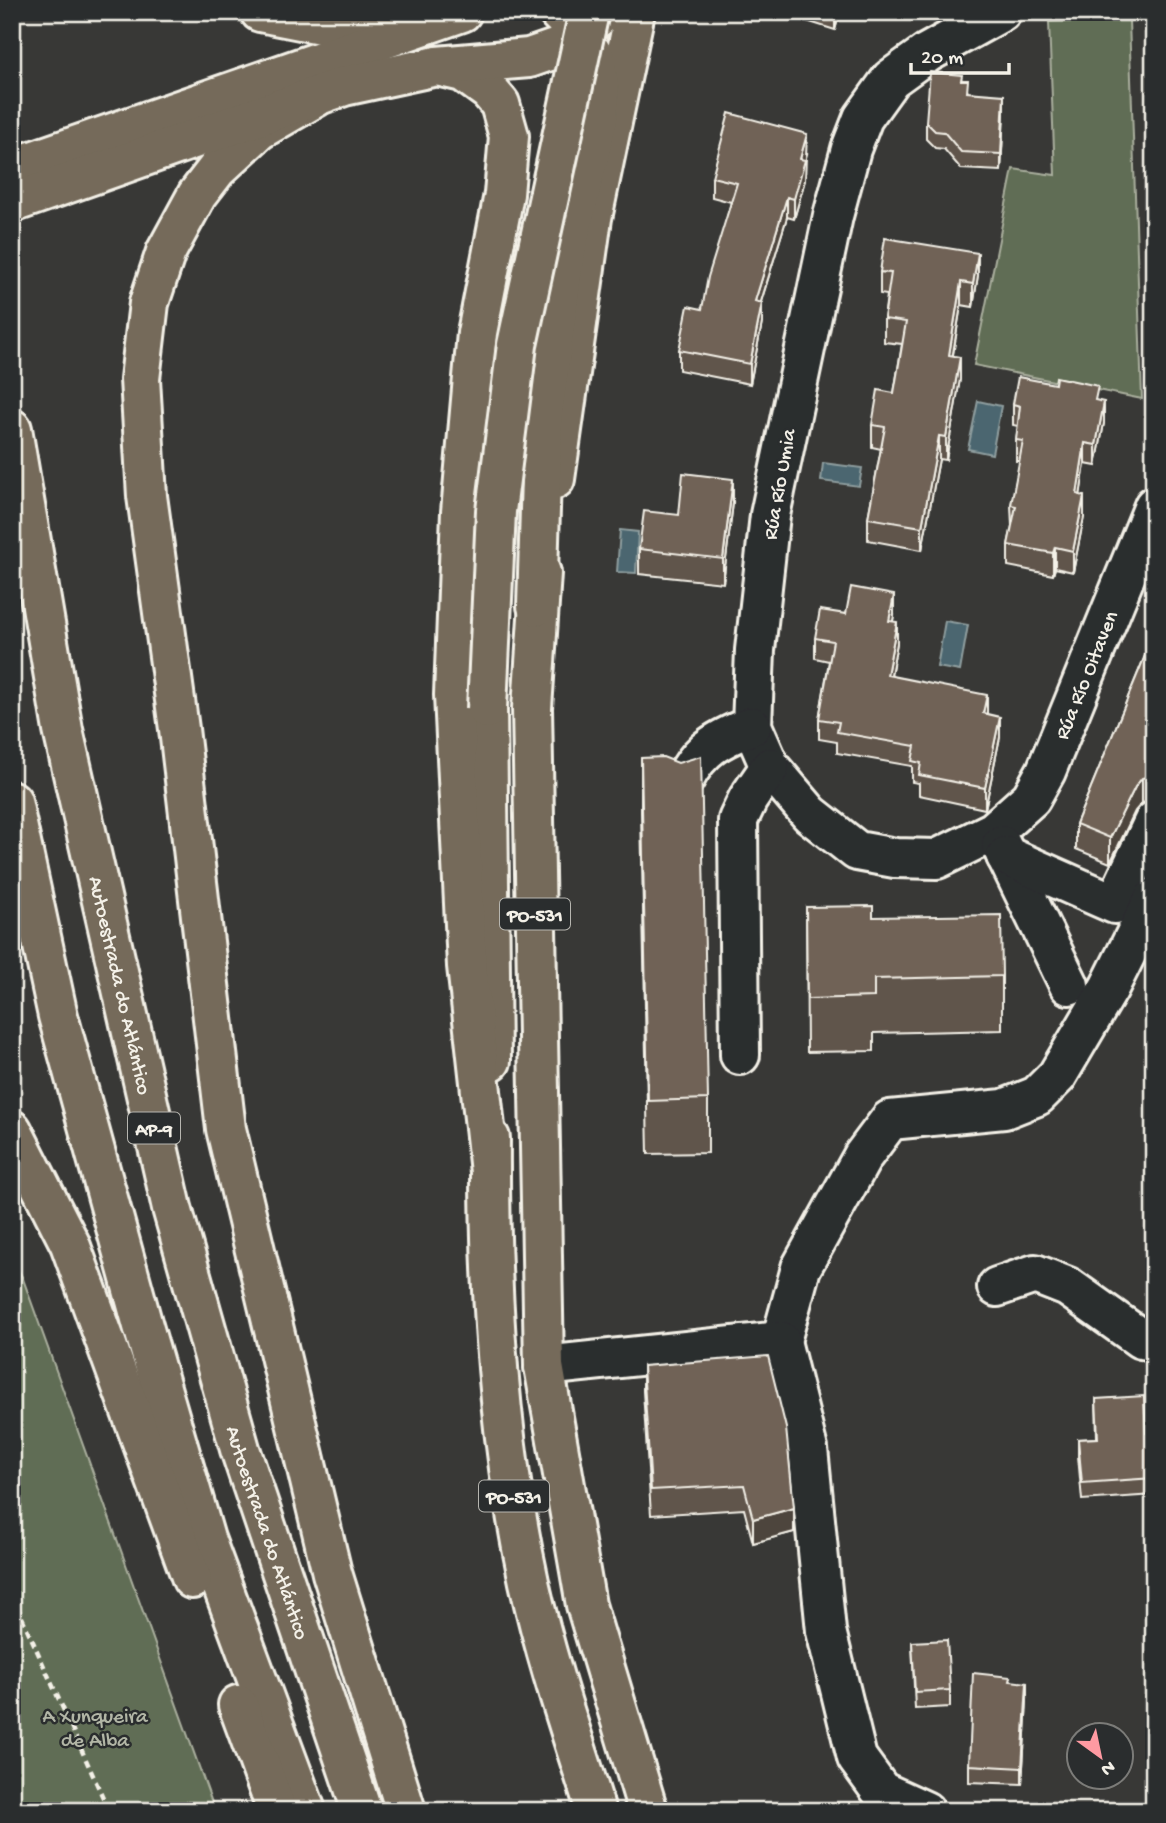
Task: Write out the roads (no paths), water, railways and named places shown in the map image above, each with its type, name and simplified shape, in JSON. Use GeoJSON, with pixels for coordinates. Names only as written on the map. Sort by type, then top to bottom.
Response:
{"type":"FeatureCollection","features":[{"type":"Feature","properties":{"kind":"main road"},"geometry":{"type":"LineString","coordinates":[[260,12],[326,25],[413,28]]}},
{"type":"Feature","properties":{"kind":"main road"},"geometry":{"type":"LineString","coordinates":[[12,203],[69,166],[413,28],[462,12]]}},
{"type":"Feature","properties":{"kind":"main road","name":"PO-531"},"geometry":{"type":"LineString","coordinates":[[635,12],[592,218],[537,606],[531,708],[544,1366],[586,1605],[648,1811]]}},
{"type":"Feature","properties":{"kind":"main road"},"geometry":{"type":"LineString","coordinates":[[537,606],[543,412],[565,254],[598,119],[600,93],[595,58],[583,18]]}},
{"type":"Feature","properties":{"kind":"main road"},"geometry":{"type":"LineString","coordinates":[[12,168],[69,166],[394,73],[437,66],[529,58],[558,48],[583,18]]}},
{"type":"Feature","properties":{"kind":"main road","name":"PO-531"},"geometry":{"type":"LineString","coordinates":[[583,18],[517,345],[496,511],[487,709],[491,968],[490,1172],[498,1347],[510,1475],[529,1583],[596,1811]]}},
{"type":"Feature","properties":{"kind":"main road"},"geometry":{"type":"LineString","coordinates":[[437,66],[463,72],[489,91],[500,104],[509,136],[504,194],[477,333],[461,512],[454,695],[467,966],[490,1172]]}},
{"type":"Feature","properties":{"kind":"main road"},"geometry":{"type":"LineString","coordinates":[[316,97],[259,130],[217,169],[197,195],[166,252],[149,303],[140,379],[147,496],[180,742],[226,1129],[332,1573],[405,1811]]}},
{"type":"Feature","properties":{"kind":"main road","name":"Autoestrada do Atlántico"},"geometry":{"type":"LineString","coordinates":[[12,429],[63,730],[172,1208],[240,1449],[362,1811]]}},
{"type":"Feature","properties":{"kind":"main road"},"geometry":{"type":"LineString","coordinates":[[12,801],[58,1016],[142,1326],[205,1539],[306,1811]]}},
{"type":"Feature","properties":{"kind":"main road"},"geometry":{"type":"LineString","coordinates":[[12,1130],[70,1244],[277,1811]]}},
{"type":"Feature","properties":{"kind":"street","name":"Rúa Río Umia"},"geometry":{"type":"LineString","coordinates":[[993,14],[927,53],[891,79],[863,118],[851,149],[833,216],[770,515],[755,650],[752,726],[770,767],[810,814],[857,851],[895,858],[937,859],[1000,843]]}},
{"type":"Feature","properties":{"kind":"street","name":"Rúa Río Oitaven"},"geometry":{"type":"LineString","coordinates":[[1000,843],[1046,771],[1141,576],[1154,506]]}},
{"type":"Feature","properties":{"kind":"street"},"geometry":{"type":"LineString","coordinates":[[677,794],[689,765],[720,738],[752,726]]}},
{"type":"Feature","properties":{"kind":"street"},"geometry":{"type":"LineString","coordinates":[[740,1055],[738,820],[748,799],[770,767]]}},
{"type":"Feature","properties":{"kind":"street"},"geometry":{"type":"LineString","coordinates":[[1000,843],[1115,904],[1154,821]]}},
{"type":"Feature","properties":{"kind":"street"},"geometry":{"type":"LineString","coordinates":[[1000,843],[1069,985]]}},
{"type":"Feature","properties":{"kind":"street"},"geometry":{"type":"LineString","coordinates":[[925,1811],[881,1791],[857,1758],[825,1631],[808,1448],[781,1341],[801,1268],[863,1156],[890,1120],[1004,1109],[1037,1096],[1057,1076],[1102,999],[1154,898]]}},
{"type":"Feature","properties":{"kind":"street"},"geometry":{"type":"LineString","coordinates":[[998,1287],[1035,1274],[1068,1287],[1141,1339],[1154,1341]]}},
{"type":"Feature","properties":{"kind":"street"},"geometry":{"type":"LineString","coordinates":[[544,1366],[781,1341]]}},
{"type":"Feature","properties":{"kind":"water"},"geometry":{"type":"Polygon","coordinates":[[[978,401],[1001,406],[992,454],[968,449],[978,401]]]}},
{"type":"Feature","properties":{"kind":"water"},"geometry":{"type":"Polygon","coordinates":[[[823,463],[862,468],[859,486],[821,481],[823,463]]]}},
{"type":"Feature","properties":{"kind":"water"},"geometry":{"type":"Polygon","coordinates":[[[620,530],[638,532],[636,573],[617,572],[620,530]]]}},
{"type":"Feature","properties":{"kind":"water"},"geometry":{"type":"Polygon","coordinates":[[[945,621],[968,625],[960,671],[937,667],[945,621]]]}},
{"type":"Feature","properties":{"kind":"park label","name":"A Xunqueira de Alba"},"geometry":{"type":"Point","coordinates":[95,1727]}}]}
